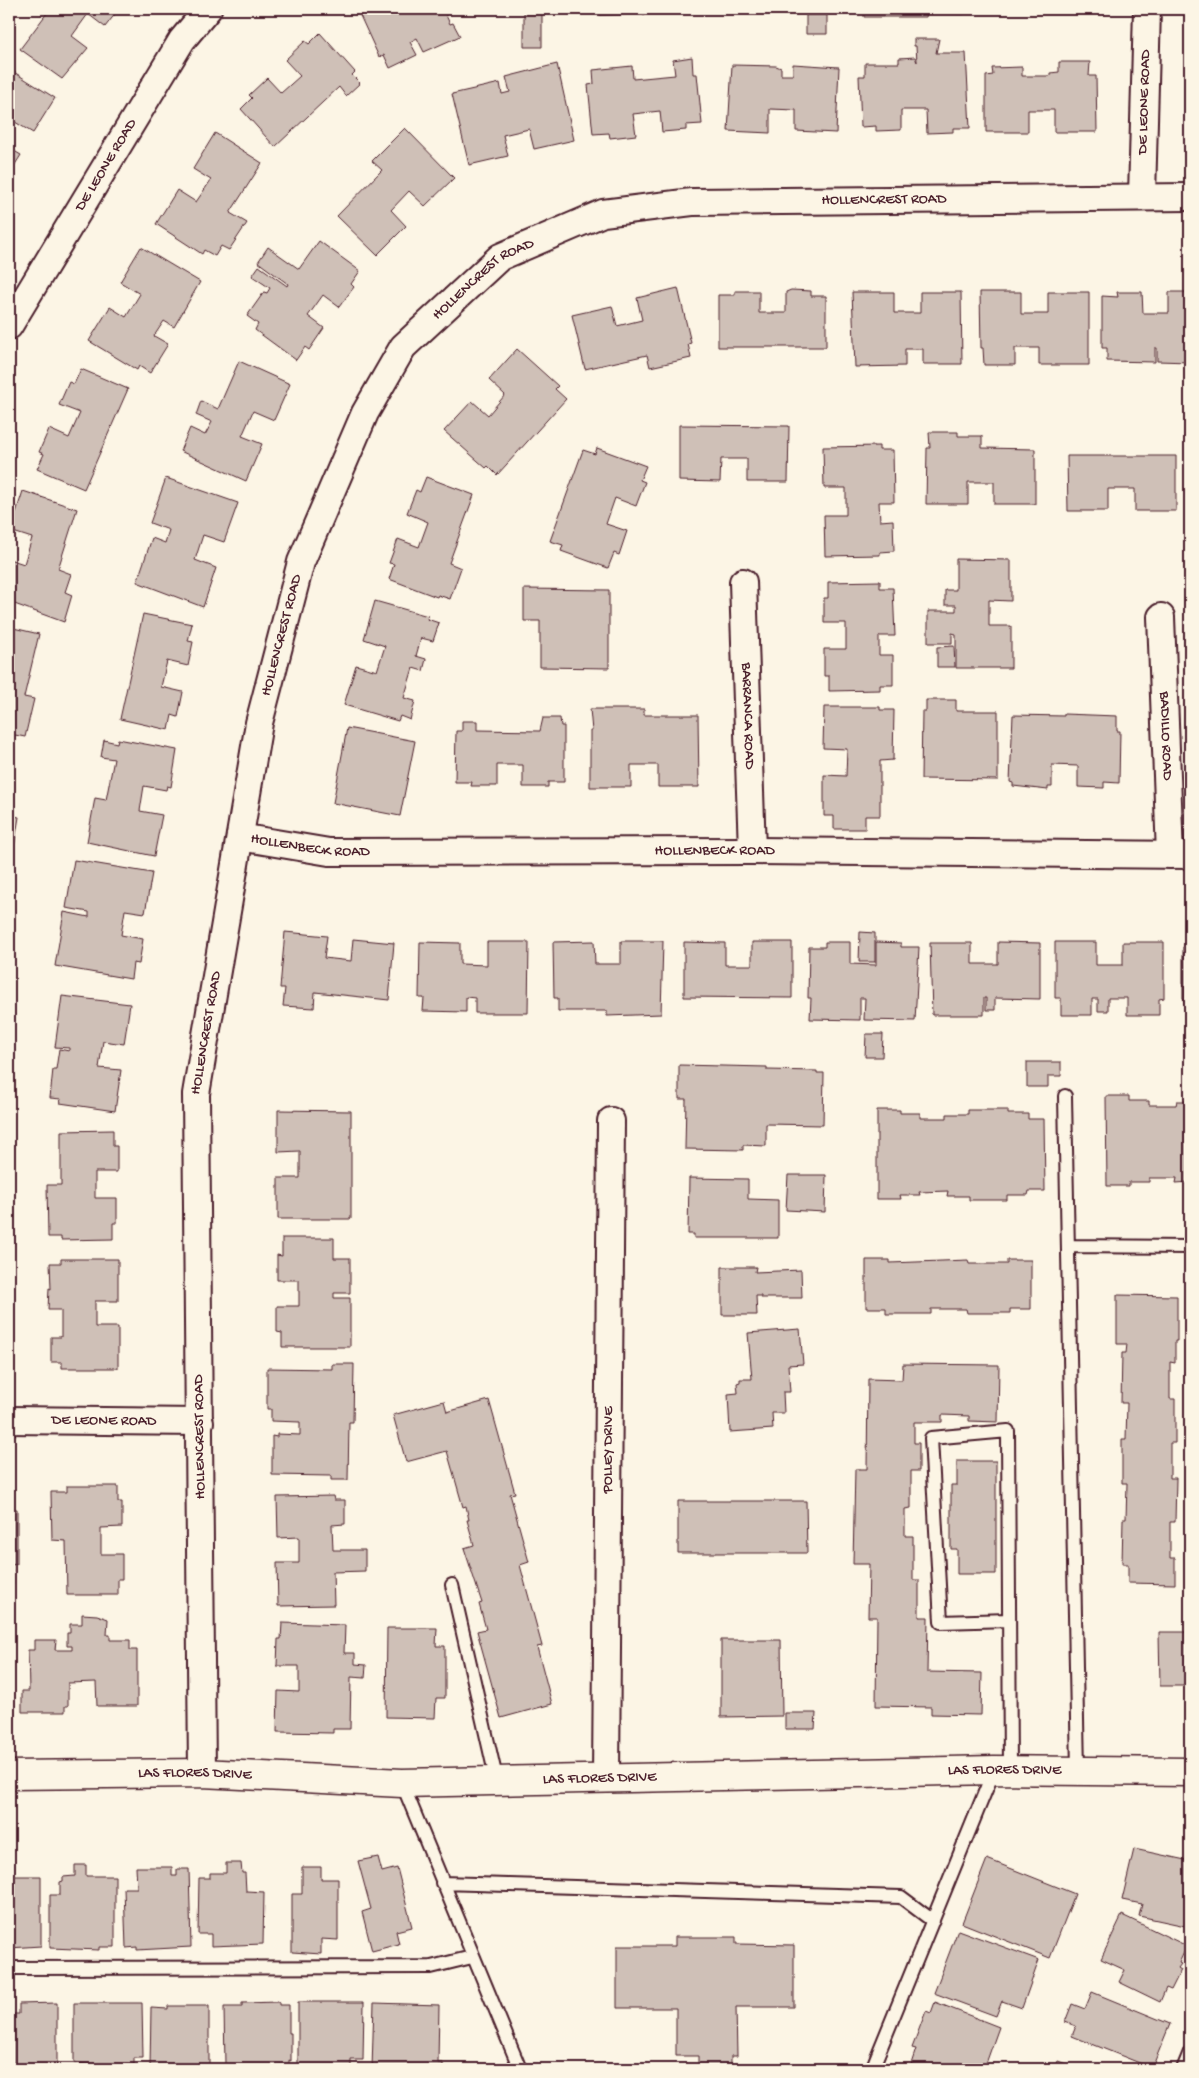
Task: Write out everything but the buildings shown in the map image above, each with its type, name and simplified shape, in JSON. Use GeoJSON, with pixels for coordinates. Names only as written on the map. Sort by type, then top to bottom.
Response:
{"type":"FeatureCollection","features":[{"type":"Feature","properties":{"kind":"street","name":"DE LEONE ROAD"},"geometry":{"type":"LineString","coordinates":[[9,326],[182,40],[208,9]]}},
{"type":"Feature","properties":{"kind":"street","name":"DE LEONE ROAD"},"geometry":{"type":"LineString","coordinates":[[1142,196],[1147,9]]}},
{"type":"Feature","properties":{"kind":"street","name":"HOLLENCREST ROAD"},"geometry":{"type":"LineString","coordinates":[[202,1773],[196,1094],[259,723],[300,562],[365,413],[403,347],[500,257],[603,214],[692,202],[1190,197]]}},
{"type":"Feature","properties":{"kind":"street","name":"BARRANCA ROAD"},"geometry":{"type":"LineString","coordinates":[[743,582],[752,851]]}},
{"type":"Feature","properties":{"kind":"street","name":"BADILLO ROAD"},"geometry":{"type":"LineString","coordinates":[[1161,617],[1180,855]]}},
{"type":"Feature","properties":{"kind":"street","name":"HOLLENBECK ROAD"},"geometry":{"type":"LineString","coordinates":[[240,837],[329,852],[752,851],[1180,855]]}},
{"type":"Feature","properties":{"kind":"street","name":"POLLEY DRIVE"},"geometry":{"type":"LineString","coordinates":[[606,1780],[611,1121]]}},
{"type":"Feature","properties":{"kind":"street","name":"DE LEONE ROAD"},"geometry":{"type":"LineString","coordinates":[[9,1420],[200,1422]]}},
{"type":"Feature","properties":{"kind":"street","name":"LAS FLORES DRIVE"},"geometry":{"type":"LineString","coordinates":[[9,1775],[202,1773],[402,1783],[1002,1770],[1190,1772]]}},
{"type":"Feature","properties":{"kind":"lane"},"geometry":{"type":"LineString","coordinates":[[1066,1096],[1078,1771]]}},
{"type":"Feature","properties":{"kind":"lane"},"geometry":{"type":"LineString","coordinates":[[1068,1246],[1190,1247]]}},
{"type":"Feature","properties":{"kind":"lane"},"geometry":{"type":"LineString","coordinates":[[872,2069],[933,1920],[1002,1770],[1009,1620],[1008,1431],[931,1438],[941,1622],[1009,1620]]}},
{"type":"Feature","properties":{"kind":"lane"},"geometry":{"type":"LineString","coordinates":[[452,1585],[497,1782]]}},
{"type":"Feature","properties":{"kind":"lane"},"geometry":{"type":"LineString","coordinates":[[402,1783],[472,1957],[520,2069]]}},
{"type":"Feature","properties":{"kind":"lane"},"geometry":{"type":"LineString","coordinates":[[442,1883],[901,1897],[933,1920]]}},
{"type":"Feature","properties":{"kind":"lane"},"geometry":{"type":"LineString","coordinates":[[9,1968],[431,1967],[472,1957]]}},
{"type":"Feature","properties":{"kind":"lane"},"geometry":{"type":"LineString","coordinates":[[1183,2069],[1190,2052]]}}]}
